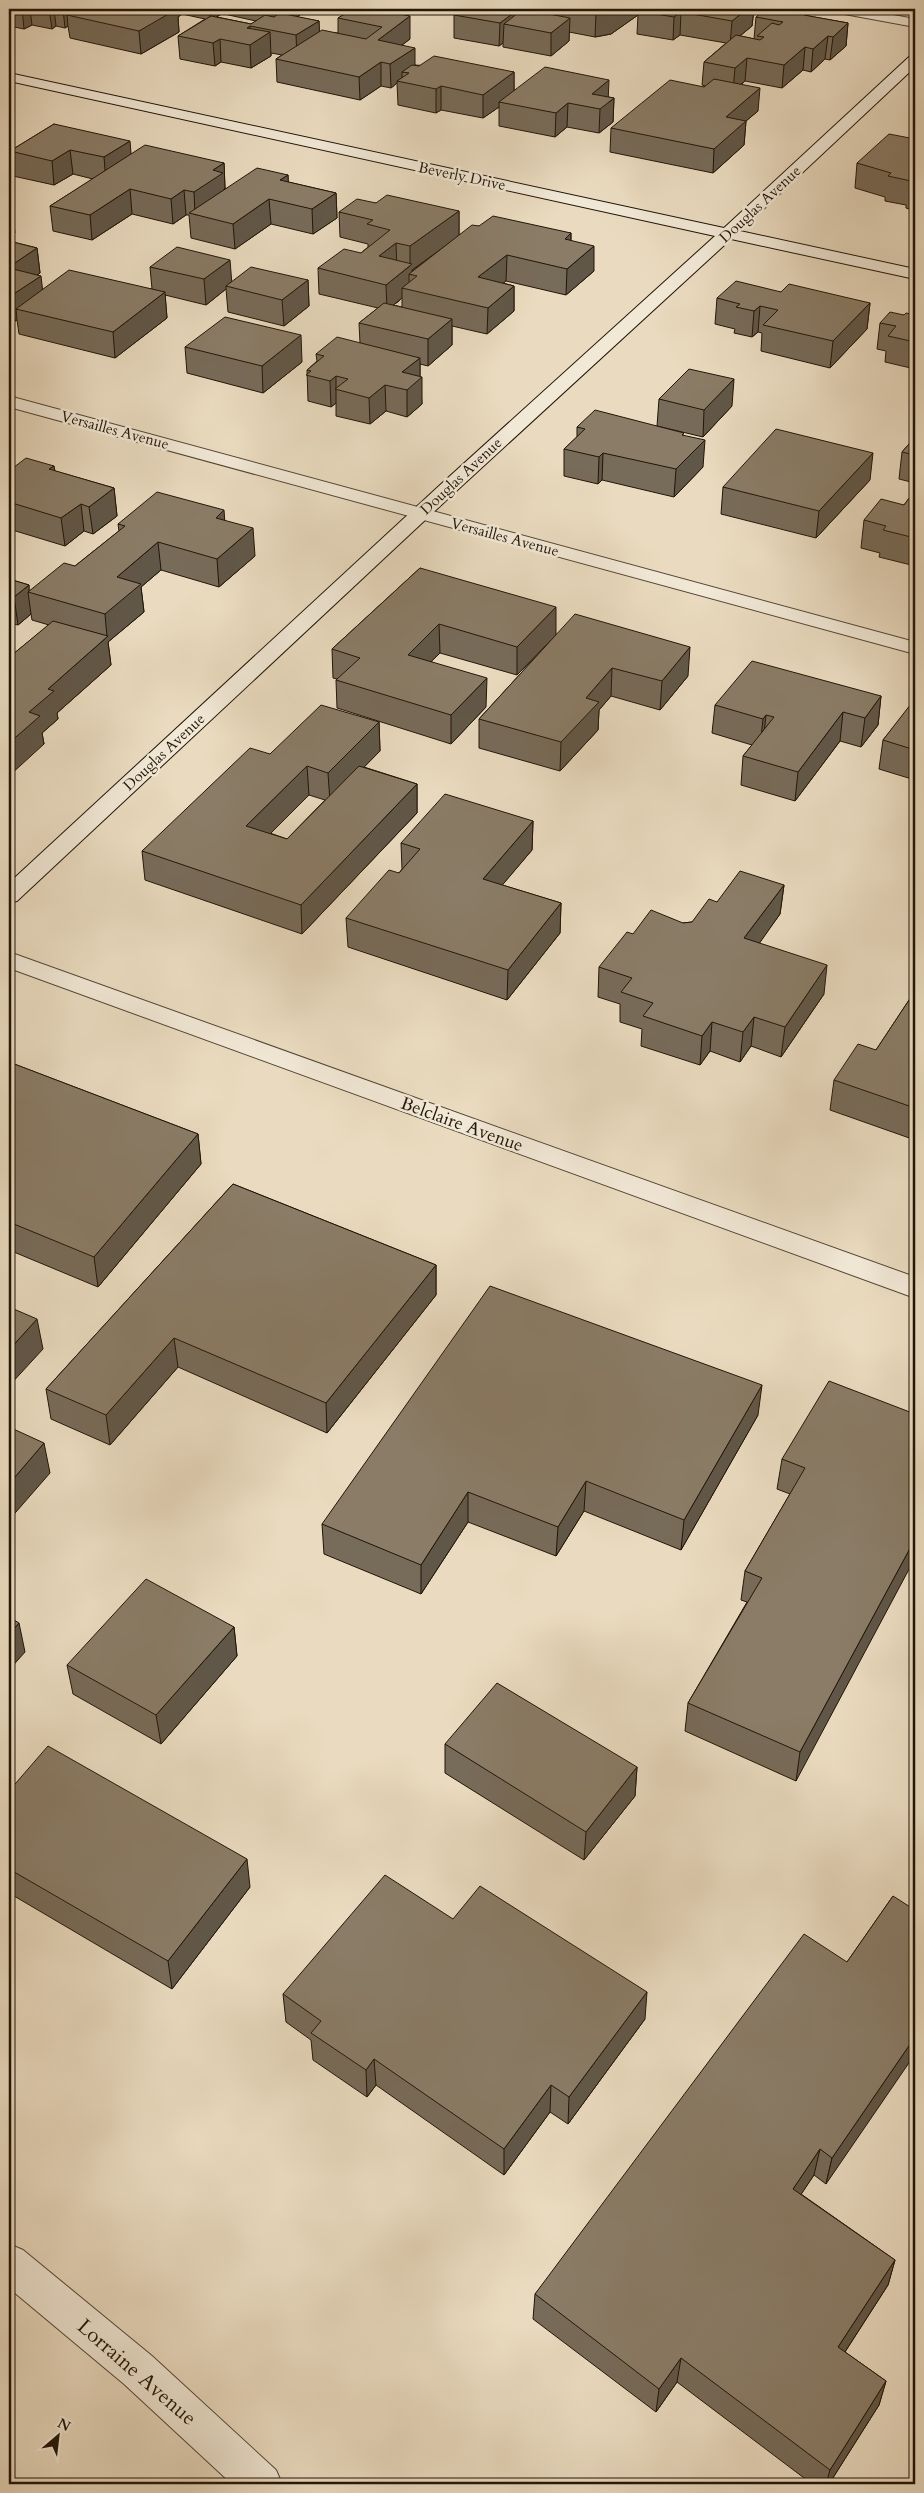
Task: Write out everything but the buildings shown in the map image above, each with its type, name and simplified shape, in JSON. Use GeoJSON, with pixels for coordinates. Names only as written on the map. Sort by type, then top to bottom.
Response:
{"type":"FeatureCollection","features":[{"type":"Feature","properties":{"kind":"street"},"geometry":{"type":"LineString","coordinates":[[839,9],[915,23]]}},
{"type":"Feature","properties":{"kind":"street","name":"Douglas Avenue"},"geometry":{"type":"LineString","coordinates":[[9,896],[420,514],[728,233],[915,59]]}},
{"type":"Feature","properties":{"kind":"street","name":"Beverly Drive"},"geometry":{"type":"LineString","coordinates":[[9,77],[915,274]]}},
{"type":"Feature","properties":{"kind":"street","name":"Versailles Avenue"},"geometry":{"type":"LineString","coordinates":[[9,402],[915,648]]}},
{"type":"Feature","properties":{"kind":"street","name":"Belclaire Avenue"},"geometry":{"type":"LineString","coordinates":[[9,960],[915,1288]]}},
{"type":"Feature","properties":{"kind":"street","name":"Lorraine Avenue"},"geometry":{"type":"LineString","coordinates":[[9,2263],[138,2370],[262,2484]]}}]}
